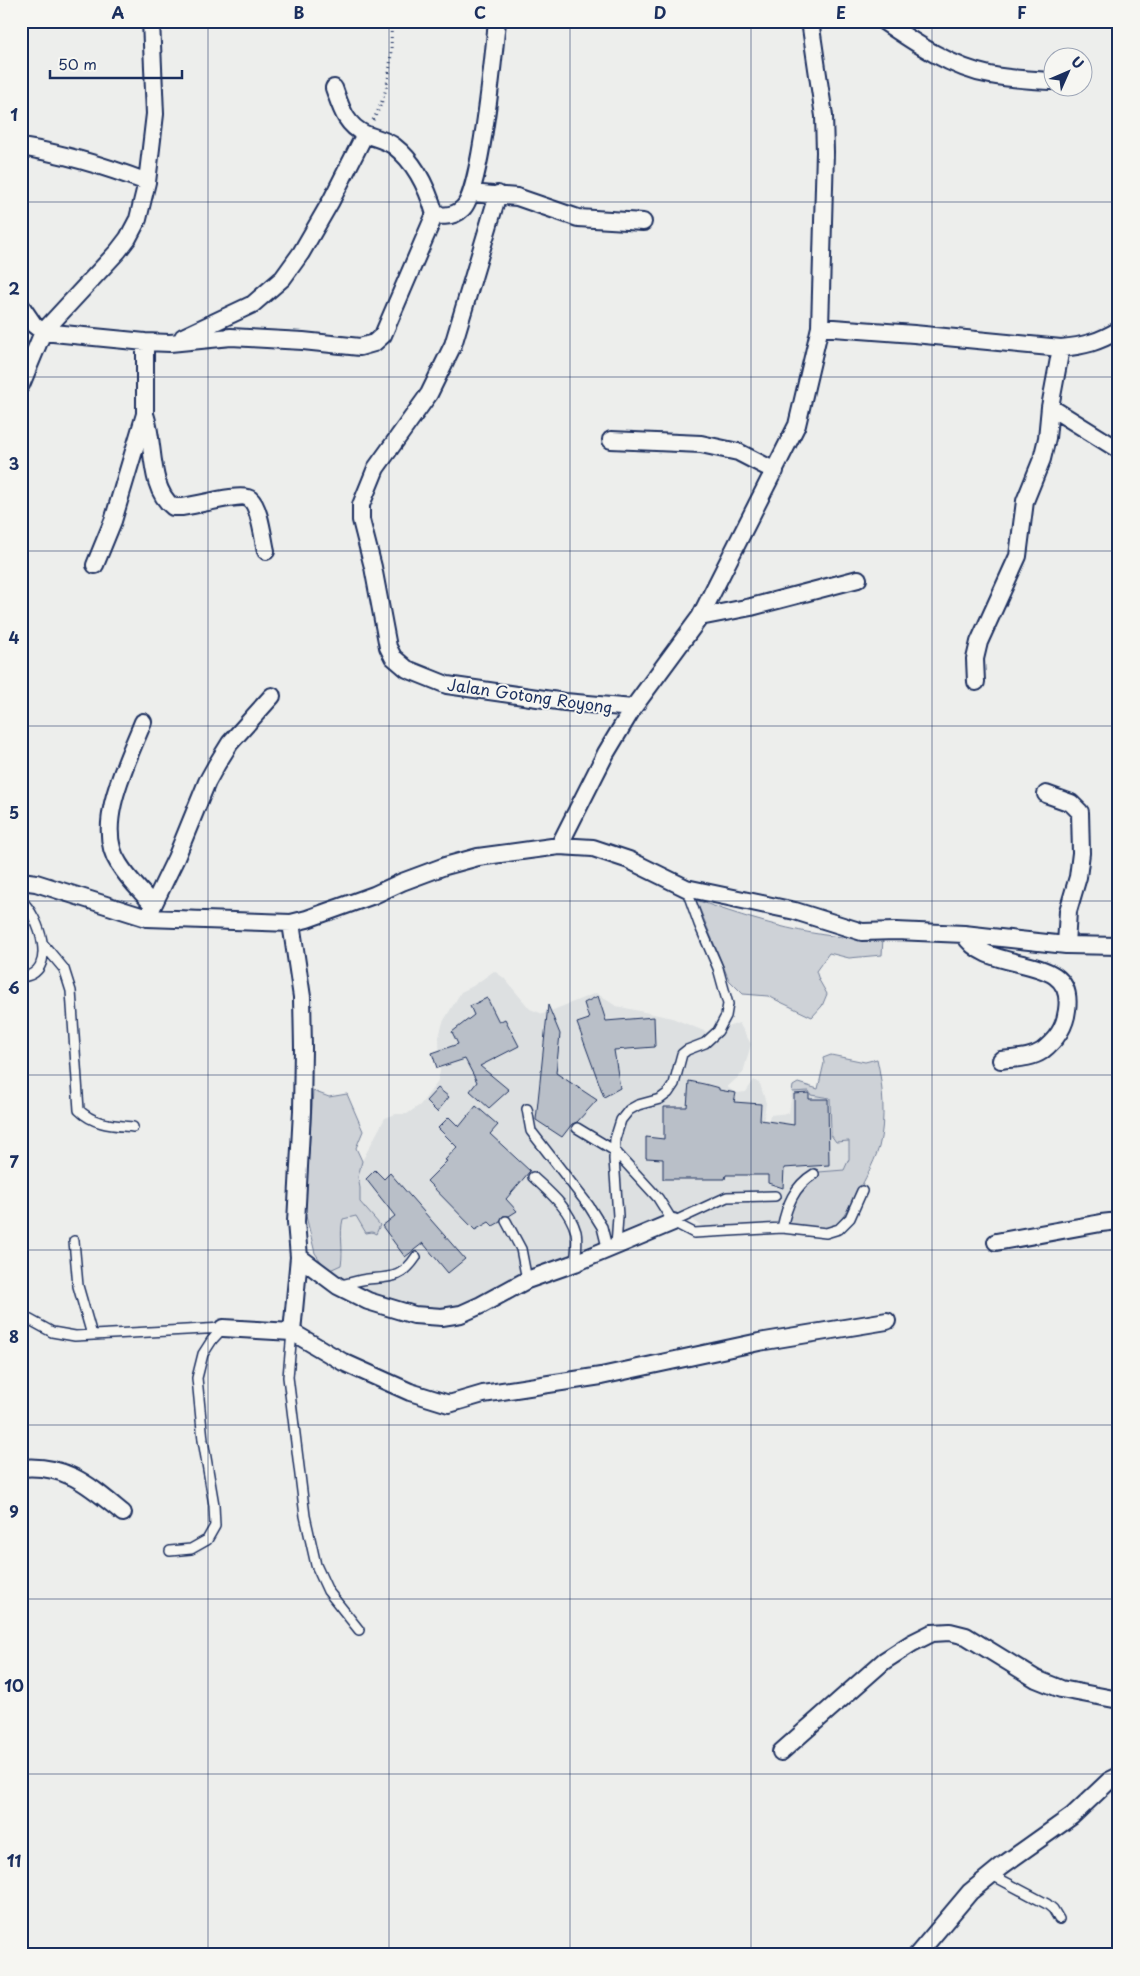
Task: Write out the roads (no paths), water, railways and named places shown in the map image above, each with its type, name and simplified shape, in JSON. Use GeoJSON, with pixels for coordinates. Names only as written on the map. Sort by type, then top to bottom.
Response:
{"type":"FeatureCollection","features":[{"type":"Feature","properties":{"kind":"street"},"geometry":{"type":"LineString","coordinates":[[21,385],[42,332],[128,238],[138,219],[147,182],[155,114],[151,21]]}},
{"type":"Feature","properties":{"kind":"street"},"geometry":{"type":"LineString","coordinates":[[435,214],[450,216],[457,213],[464,208],[471,193],[488,103],[497,21]]}},
{"type":"Feature","properties":{"kind":"street"},"geometry":{"type":"LineString","coordinates":[[559,846],[606,753],[633,708],[700,617],[797,425],[820,327],[825,143],[824,116],[810,21]]}},
{"type":"Feature","properties":{"kind":"street"},"geometry":{"type":"LineString","coordinates":[[883,21],[945,59],[966,67],[990,75],[1042,80]]}},
{"type":"Feature","properties":{"kind":"street"},"geometry":{"type":"LineString","coordinates":[[21,306],[34,325],[42,332],[170,343],[231,337],[303,341],[360,347],[374,344],[383,336],[435,214],[420,178],[402,154],[393,145],[364,134],[346,119],[334,88]]}},
{"type":"Feature","properties":{"kind":"street"},"geometry":{"type":"LineString","coordinates":[[170,343],[253,304],[283,278],[301,253],[331,201],[364,134]]}},
{"type":"Feature","properties":{"kind":"street"},"geometry":{"type":"LineString","coordinates":[[21,147],[58,152],[105,166],[147,182]]}},
{"type":"Feature","properties":{"kind":"street"},"geometry":{"type":"LineString","coordinates":[[471,193],[517,197],[578,218],[643,222]]}},
{"type":"Feature","properties":{"kind":"street","name":"Jalan Gotong Royong"},"geometry":{"type":"LineString","coordinates":[[498,194],[448,358],[428,394],[376,468],[361,505],[361,520],[373,567],[388,647],[393,657],[407,669],[447,685],[546,699],[633,708]]}},
{"type":"Feature","properties":{"kind":"street"},"geometry":{"type":"LineString","coordinates":[[820,327],[1061,348],[1082,346],[1105,338],[1119,330]]}},
{"type":"Feature","properties":{"kind":"street"},"geometry":{"type":"LineString","coordinates":[[96,565],[113,521],[145,414],[146,342]]}},
{"type":"Feature","properties":{"kind":"street"},"geometry":{"type":"LineString","coordinates":[[976,682],[974,659],[1018,556],[1025,501],[1042,459],[1047,438],[1050,407],[1061,348]]}},
{"type":"Feature","properties":{"kind":"street"},"geometry":{"type":"LineString","coordinates":[[1050,407],[1119,450]]}},
{"type":"Feature","properties":{"kind":"street"},"geometry":{"type":"LineString","coordinates":[[145,414],[150,428],[157,483],[164,500],[173,507],[182,507],[236,497],[251,499],[255,506],[266,551]]}},
{"type":"Feature","properties":{"kind":"street"},"geometry":{"type":"LineString","coordinates":[[611,440],[701,444],[738,452],[775,471]]}},
{"type":"Feature","properties":{"kind":"street"},"geometry":{"type":"LineString","coordinates":[[700,617],[751,607],[858,579]]}},
{"type":"Feature","properties":{"kind":"street"},"geometry":{"type":"LineString","coordinates":[[150,911],[217,764],[230,744],[272,696]]}},
{"type":"Feature","properties":{"kind":"street"},"geometry":{"type":"LineString","coordinates":[[143,722],[112,804],[109,822],[111,843],[118,863],[150,911]]}},
{"type":"Feature","properties":{"kind":"street"},"geometry":{"type":"LineString","coordinates":[[1046,794],[1071,803],[1080,812],[1081,853],[1078,877],[1068,911],[1066,944]]}},
{"type":"Feature","properties":{"kind":"street"},"geometry":{"type":"LineString","coordinates":[[21,881],[150,911],[291,923],[307,920],[445,866],[478,857],[559,846],[593,848],[629,860],[686,888],[795,911],[862,932],[896,931],[964,934],[1066,944],[1119,946]]}},
{"type":"Feature","properties":{"kind":"street"},"geometry":{"type":"LineString","coordinates":[[291,923],[302,997],[302,1111],[296,1222],[299,1257],[292,1332]]}},
{"type":"Feature","properties":{"kind":"street"},"geometry":{"type":"LineString","coordinates":[[964,934],[969,942],[981,952],[1052,973],[1063,982],[1066,989],[1068,1008],[1064,1028],[1053,1041],[1038,1054],[1030,1057],[1001,1060]]}},
{"type":"Feature","properties":{"kind":"street"},"geometry":{"type":"LineString","coordinates":[[996,1242],[1119,1221]]}},
{"type":"Feature","properties":{"kind":"street"},"geometry":{"type":"LineString","coordinates":[[299,1257],[338,1286],[368,1301],[414,1315],[442,1317],[461,1314],[527,1280],[575,1263],[673,1222]]}},
{"type":"Feature","properties":{"kind":"street"},"geometry":{"type":"LineString","coordinates":[[223,1328],[292,1332],[343,1362],[410,1392],[449,1404],[483,1394],[601,1376],[759,1342],[887,1321]]}},
{"type":"Feature","properties":{"kind":"street"},"geometry":{"type":"LineString","coordinates":[[21,1468],[56,1469],[87,1484],[123,1513]]}},
{"type":"Feature","properties":{"kind":"street"},"geometry":{"type":"LineString","coordinates":[[780,1752],[884,1661],[932,1633],[950,1632],[966,1636],[1036,1679],[1061,1689],[1119,1700]]}},
{"type":"Feature","properties":{"kind":"street"},"geometry":{"type":"LineString","coordinates":[[917,1955],[970,1892],[1072,1816],[1109,1781],[1119,1776]]}},
{"type":"Feature","properties":{"kind":"lane"},"geometry":{"type":"LineString","coordinates":[[526,1109],[531,1132],[589,1206],[602,1227],[606,1244],[611,1248],[618,1216],[615,1139],[620,1120],[629,1110],[638,1105],[660,1099],[668,1093],[674,1084],[682,1054],[687,1050],[704,1044],[718,1031],[726,1016],[728,1004],[718,968],[698,924],[686,888]]}},
{"type":"Feature","properties":{"kind":"lane"},"geometry":{"type":"LineString","coordinates":[[21,900],[29,906],[44,945],[64,969],[71,991],[79,1110],[86,1118],[100,1124],[133,1127]]}},
{"type":"Feature","properties":{"kind":"lane"},"geometry":{"type":"LineString","coordinates":[[21,977],[26,977],[38,968],[44,959],[44,945]]}},
{"type":"Feature","properties":{"kind":"lane"},"geometry":{"type":"LineString","coordinates":[[577,1128],[615,1151],[658,1198],[673,1222],[694,1233],[782,1228],[826,1233],[839,1229],[850,1218],[862,1191]]}},
{"type":"Feature","properties":{"kind":"lane"},"geometry":{"type":"LineString","coordinates":[[782,1228],[787,1207],[797,1188],[814,1174]]}},
{"type":"Feature","properties":{"kind":"lane"},"geometry":{"type":"LineString","coordinates":[[532,1177],[558,1201],[567,1214],[576,1233],[575,1263]]}},
{"type":"Feature","properties":{"kind":"lane"},"geometry":{"type":"LineString","coordinates":[[673,1222],[727,1197],[775,1196]]}},
{"type":"Feature","properties":{"kind":"lane"},"geometry":{"type":"LineString","coordinates":[[506,1221],[521,1249],[527,1280]]}},
{"type":"Feature","properties":{"kind":"lane"},"geometry":{"type":"LineString","coordinates":[[74,1241],[78,1286],[92,1335]]}},
{"type":"Feature","properties":{"kind":"lane"},"geometry":{"type":"LineString","coordinates":[[338,1286],[367,1280],[388,1279],[409,1267],[416,1257]]}},
{"type":"Feature","properties":{"kind":"lane"},"geometry":{"type":"LineString","coordinates":[[21,1316],[52,1332],[75,1336],[223,1328]]}},
{"type":"Feature","properties":{"kind":"lane"},"geometry":{"type":"LineString","coordinates":[[170,1552],[191,1549],[207,1540],[215,1526],[214,1505],[203,1440],[196,1378],[204,1354],[212,1340],[223,1328]]}},
{"type":"Feature","properties":{"kind":"lane"},"geometry":{"type":"LineString","coordinates":[[292,1332],[288,1377],[305,1516],[316,1565],[328,1592],[359,1630]]}},
{"type":"Feature","properties":{"kind":"lane"},"geometry":{"type":"LineString","coordinates":[[992,1875],[1047,1904],[1053,1909],[1059,1919]]}}]}
